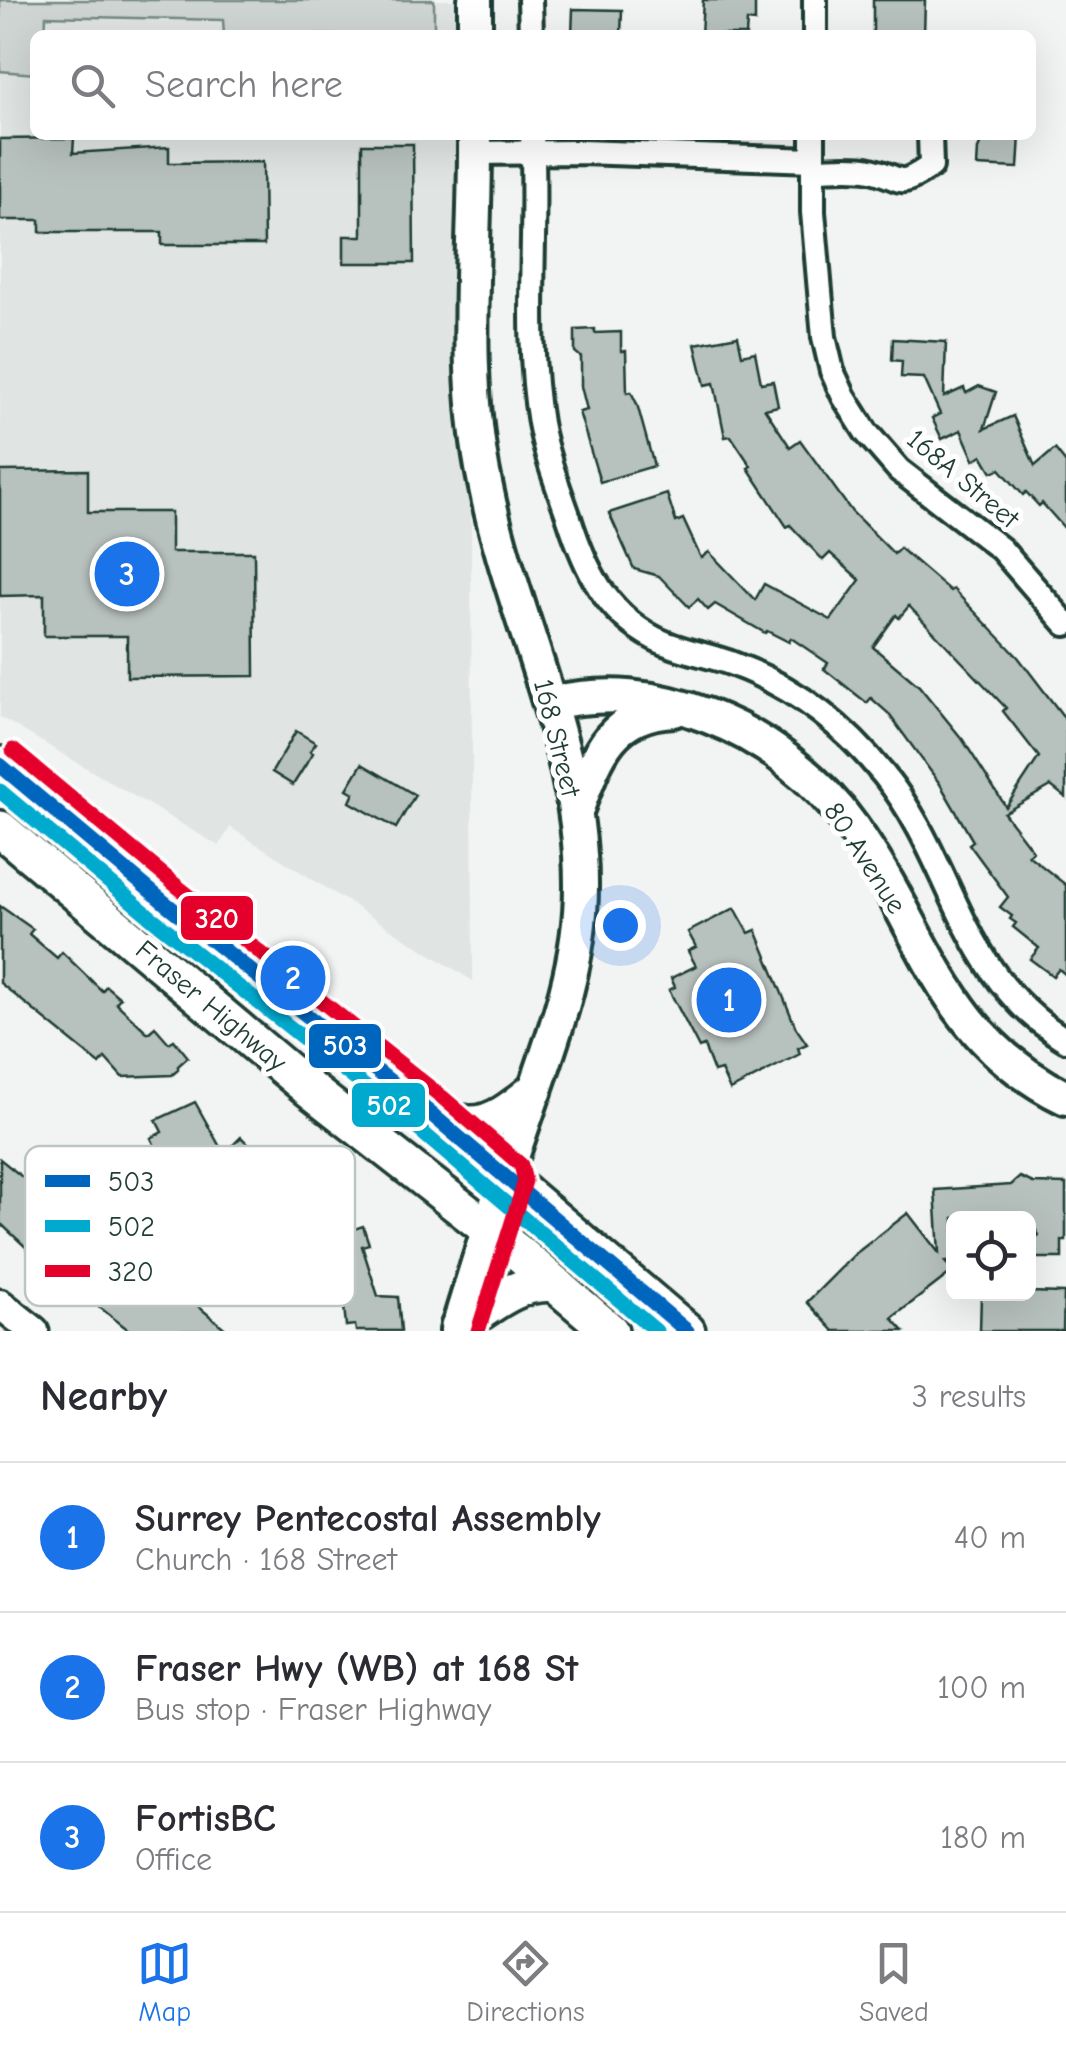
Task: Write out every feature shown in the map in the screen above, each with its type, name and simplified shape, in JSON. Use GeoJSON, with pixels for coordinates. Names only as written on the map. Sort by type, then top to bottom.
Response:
{"type":"FeatureCollection","features":[{"type":"Feature","properties":{"kind":"main road"},"geometry":{"type":"LineString","coordinates":[[475,0],[475,30]]}},
{"type":"Feature","properties":{"kind":"main road","name":"168 Street"},"geometry":{"type":"LineString","coordinates":[[458,1328],[566,994],[579,924],[581,868],[576,813],[551,703],[496,533],[477,436],[473,342],[476,144]]}},
{"type":"Feature","properties":{"kind":"main road","name":"80 Avenue"},"geometry":{"type":"LineString","coordinates":[[551,703],[589,695],[646,698],[690,709],[728,724],[797,768],[851,826],[884,877],[942,985],[970,1024],[1010,1064],[1066,1098]]}},
{"type":"Feature","properties":{"kind":"main road"},"geometry":{"type":"LineString","coordinates":[[576,813],[595,760],[610,736],[626,723],[659,710],[690,709]]}},
{"type":"Feature","properties":{"kind":"main road","name":"Fraser Highway"},"geometry":{"type":"LineString","coordinates":[[0,764],[165,903],[430,1113],[687,1331]]}},
{"type":"Feature","properties":{"kind":"main road","name":"Fraser Highway"},"geometry":{"type":"LineString","coordinates":[[0,829],[308,1088],[610,1331]]}},
{"type":"Feature","properties":{"kind":"main road"},"geometry":{"type":"LineString","coordinates":[[430,1113],[470,1124],[487,1121],[512,1109],[534,1091]]}},
{"type":"Feature","properties":{"kind":"main road"},"geometry":{"type":"LineString","coordinates":[[458,1328],[522,1286],[535,1282],[554,1284]]}},
{"type":"Feature","properties":{"kind":"street"},"geometry":{"type":"LineString","coordinates":[[530,0],[531,30]]}},
{"type":"Feature","properties":{"kind":"street"},"geometry":{"type":"LineString","coordinates":[[815,0],[815,30]]}},
{"type":"Feature","properties":{"kind":"street","name":"168A Street"},"geometry":{"type":"LineString","coordinates":[[814,140],[813,212],[826,349],[844,397],[866,432],[898,470],[1001,549],[1066,624]]}},
{"type":"Feature","properties":{"kind":"street"},"geometry":{"type":"LineString","coordinates":[[476,144],[533,144],[581,152],[813,164],[870,170],[893,180],[910,180],[930,166],[930,140]]}},
{"type":"Feature","properties":{"kind":"street"},"geometry":{"type":"LineString","coordinates":[[533,144],[534,354],[540,425],[586,566],[609,602],[636,627],[664,642],[767,679],[842,729],[882,772],[911,814],[996,979],[1026,1011],[1066,1040]]}},
{"type":"Feature","properties":{"kind":"street"},"geometry":{"type":"LineString","coordinates":[[0,1304],[34,1331]]}},
{"type":"Feature","properties":{"kind":"shaded area"},"geometry":{"type":"Polygon","coordinates":[[[0,0],[469,0],[469,30],[30,30],[30,140],[469,140],[473,981],[230,827],[219,846],[0,717],[0,0]]]}},
{"type":"Feature","properties":{"kind":"shaded area"},"geometry":{"type":"Polygon","coordinates":[[[0,0],[434,0],[434,30],[224,30],[223,20],[46,16],[45,30],[30,30],[30,74],[0,71],[0,0]]]}},
{"type":"Feature","properties":{"kind":"building"},"geometry":{"type":"Polygon","coordinates":[[[703,0],[755,3],[755,22],[747,21],[746,30],[701,30],[703,0]]]}},
{"type":"Feature","properties":{"kind":"building"},"geometry":{"type":"Polygon","coordinates":[[[873,0],[925,0],[924,30],[873,30],[873,0]]]}},
{"type":"Feature","properties":{"kind":"building"},"geometry":{"type":"Polygon","coordinates":[[[573,9],[622,10],[621,30],[572,30],[573,9]]]}},
{"type":"Feature","properties":{"kind":"building"},"geometry":{"type":"Polygon","coordinates":[[[0,139],[74,140],[73,153],[169,147],[169,163],[263,162],[264,245],[162,245],[162,232],[40,232],[40,220],[0,220],[0,139]]]}},
{"type":"Feature","properties":{"kind":"building"},"geometry":{"type":"Polygon","coordinates":[[[982,140],[1020,140],[1018,168],[977,166],[982,140]]]}},
{"type":"Feature","properties":{"kind":"building"},"geometry":{"type":"Polygon","coordinates":[[[362,144],[413,144],[414,263],[344,263],[344,236],[362,236],[362,144]]]}},
{"type":"Feature","properties":{"kind":"building"},"geometry":{"type":"Polygon","coordinates":[[[595,329],[595,333],[621,332],[621,351],[626,351],[627,393],[631,392],[637,404],[654,466],[600,482],[579,412],[587,410],[581,386],[581,357],[575,352],[575,330],[595,329]]]}},
{"type":"Feature","properties":{"kind":"building"},"geometry":{"type":"Polygon","coordinates":[[[738,336],[742,355],[755,352],[761,383],[773,381],[778,406],[765,409],[790,447],[800,440],[852,512],[894,554],[900,548],[950,591],[953,589],[1018,657],[1066,720],[1066,798],[1051,786],[1004,813],[1033,851],[1028,855],[1066,885],[1066,975],[1059,969],[1053,976],[1030,959],[1039,948],[1013,927],[1016,923],[1010,919],[1012,916],[1000,907],[1008,897],[969,844],[973,841],[940,784],[888,713],[871,698],[867,703],[824,669],[828,663],[791,638],[789,642],[765,633],[715,604],[708,610],[698,599],[689,607],[659,576],[634,569],[609,513],[667,494],[676,522],[683,519],[701,558],[709,552],[755,600],[764,584],[831,620],[860,580],[830,553],[823,560],[790,525],[787,527],[731,436],[725,437],[714,383],[705,385],[695,344],[738,336]],[[909,606],[899,618],[896,615],[873,647],[919,686],[963,740],[1006,807],[1039,757],[1003,711],[1006,708],[909,606]]]}},
{"type":"Feature","properties":{"kind":"building"},"geometry":{"type":"Polygon","coordinates":[[[893,339],[946,342],[944,397],[979,386],[996,392],[984,429],[1013,416],[1035,466],[1055,449],[1066,463],[1066,530],[1042,503],[1039,506],[1026,492],[1023,495],[1000,469],[992,472],[982,455],[974,460],[961,430],[942,439],[932,418],[940,414],[924,378],[901,377],[902,361],[892,360],[893,339]]]}},
{"type":"Feature","properties":{"kind":"building"},"geometry":{"type":"Polygon","coordinates":[[[88,470],[88,512],[171,512],[171,552],[254,552],[255,676],[127,677],[127,636],[44,636],[44,595],[0,596],[0,471],[88,470]]]}},
{"type":"Feature","properties":{"kind":"building"},"geometry":{"type":"Polygon","coordinates":[[[296,731],[316,743],[293,785],[272,772],[296,731]]]}},
{"type":"Feature","properties":{"kind":"building"},"geometry":{"type":"Polygon","coordinates":[[[362,764],[415,795],[396,828],[350,802],[354,793],[347,789],[362,764]]]}},
{"type":"Feature","properties":{"kind":"building"},"geometry":{"type":"Polygon","coordinates":[[[0,906],[33,929],[29,934],[57,958],[62,952],[102,991],[106,986],[120,998],[116,1003],[148,1033],[155,1027],[169,1043],[174,1040],[188,1057],[178,1070],[172,1075],[122,1077],[105,1058],[100,1064],[0,983],[0,906]]]}},
{"type":"Feature","properties":{"kind":"building"},"geometry":{"type":"Polygon","coordinates":[[[735,908],[749,933],[756,930],[796,1028],[807,1044],[798,1048],[800,1054],[730,1090],[721,1070],[714,1072],[704,1046],[699,1048],[669,990],[675,987],[671,978],[696,966],[688,951],[696,947],[688,932],[735,908]]]}},
{"type":"Feature","properties":{"kind":"building"},"geometry":{"type":"Polygon","coordinates":[[[195,1102],[220,1146],[155,1146],[151,1138],[162,1132],[156,1120],[195,1102]]]}},
{"type":"Feature","properties":{"kind":"building"},"geometry":{"type":"Polygon","coordinates":[[[241,1137],[250,1146],[232,1146],[241,1137]]]}},
{"type":"Feature","properties":{"kind":"building"},"geometry":{"type":"Polygon","coordinates":[[[0,1159],[25,1179],[25,1246],[0,1223],[0,1159]]]}},
{"type":"Feature","properties":{"kind":"building"},"geometry":{"type":"Polygon","coordinates":[[[1020,1177],[1033,1183],[1066,1184],[1066,1241],[1062,1241],[1062,1258],[1036,1258],[1036,1211],[946,1211],[946,1276],[892,1318],[904,1331],[834,1331],[807,1302],[855,1254],[908,1213],[939,1253],[935,1190],[1011,1185],[1020,1177]]]}},
{"type":"Feature","properties":{"kind":"building"},"geometry":{"type":"Polygon","coordinates":[[[363,1226],[369,1244],[362,1246],[378,1296],[398,1297],[401,1331],[356,1331],[355,1325],[346,1326],[344,1306],[355,1306],[355,1229],[363,1226]]]}},
{"type":"Feature","properties":{"kind":"building"},"geometry":{"type":"Polygon","coordinates":[[[1036,1292],[1064,1293],[1063,1331],[980,1331],[981,1301],[1036,1301],[1036,1292]]]}},
{"type":"Feature","properties":{"kind":"building"},"geometry":{"type":"Polygon","coordinates":[[[98,1306],[198,1306],[228,1331],[130,1331],[98,1306]]]}},
{"type":"Feature","properties":{"kind":"transit line","name":"320"},"geometry":{"type":"LineString","coordinates":[[13,750],[521,1165],[525,1181],[478,1331]]}},
{"type":"Feature","properties":{"kind":"transit line","name":"503"},"geometry":{"type":"LineString","coordinates":[[0,765],[165,903],[430,1113],[687,1331]]}},
{"type":"Feature","properties":{"kind":"transit line","name":"502"},"geometry":{"type":"LineString","coordinates":[[0,791],[153,919],[417,1128],[656,1331]]}},
{"type":"Feature","properties":{"kind":"place","name":"FortisBC"},"geometry":{"type":"Point","coordinates":[127,574]}},
{"type":"Feature","properties":{"kind":"place","name":"Fraser Hwy (WB) at 168 St"},"geometry":{"type":"Point","coordinates":[293,978]}},
{"type":"Feature","properties":{"kind":"place","name":"Surrey Pentecostal Assembly"},"geometry":{"type":"Point","coordinates":[729,1000]}}]}
